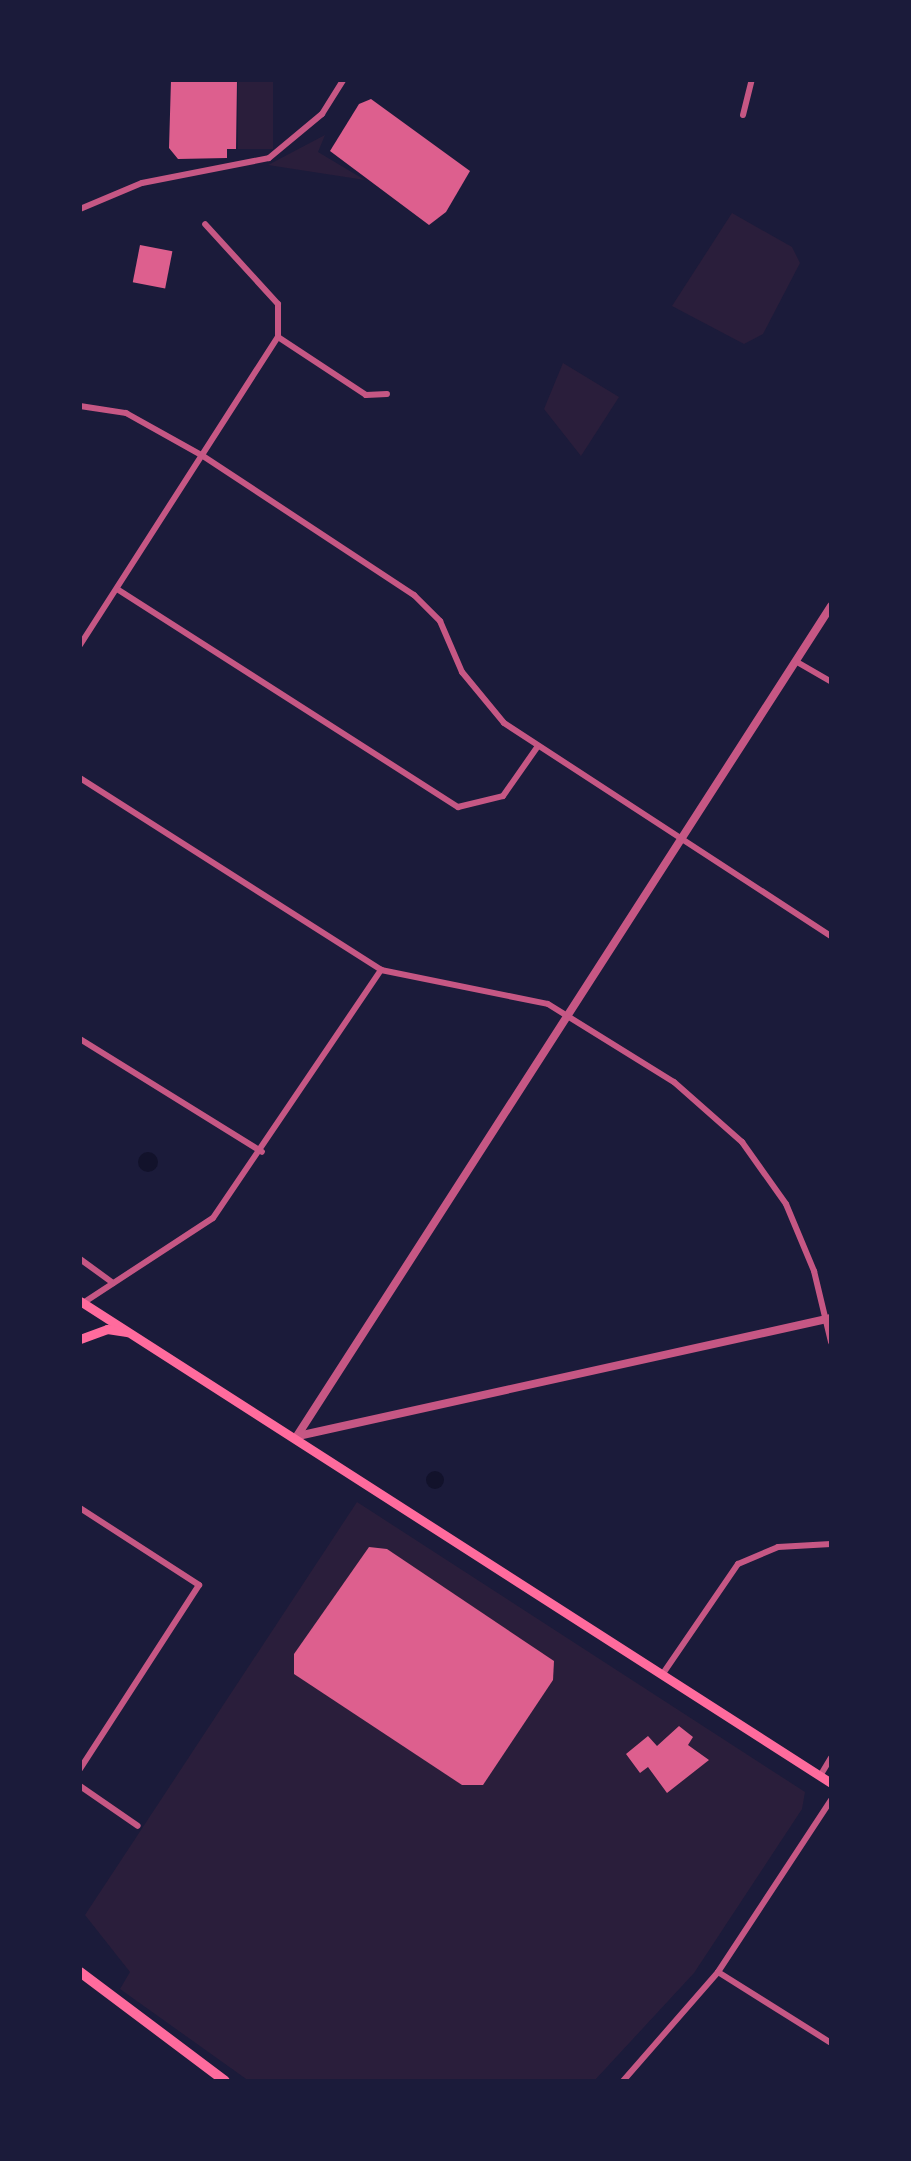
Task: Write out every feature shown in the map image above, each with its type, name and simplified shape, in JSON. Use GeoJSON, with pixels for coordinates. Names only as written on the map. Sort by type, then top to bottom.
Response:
{"type":"FeatureCollection","features":[{"type":"Feature","properties":{"kind":"main road"},"geometry":{"type":"LineString","coordinates":[[81,1303],[297,1436],[831,1783]]}},
{"type":"Feature","properties":{"kind":"main road"},"geometry":{"type":"LineString","coordinates":[[80,1339],[107,1329],[132,1333]]}},
{"type":"Feature","properties":{"kind":"main road"},"geometry":{"type":"LineString","coordinates":[[80,1972],[225,2081]]}},
{"type":"Feature","properties":{"kind":"street"},"geometry":{"type":"LineString","coordinates":[[80,209],[142,183],[269,158],[322,114],[343,80]]}},
{"type":"Feature","properties":{"kind":"street"},"geometry":{"type":"LineString","coordinates":[[743,115],[752,80]]}},
{"type":"Feature","properties":{"kind":"street"},"geometry":{"type":"LineString","coordinates":[[80,645],[278,337],[278,304],[205,224]]}},
{"type":"Feature","properties":{"kind":"street"},"geometry":{"type":"LineString","coordinates":[[278,337],[366,395],[387,394]]}},
{"type":"Feature","properties":{"kind":"street"},"geometry":{"type":"LineString","coordinates":[[80,406],[126,413],[203,456],[414,595],[440,621],[483,703],[538,746],[831,936]]}},
{"type":"Feature","properties":{"kind":"street"},"geometry":{"type":"LineString","coordinates":[[117,589],[458,807],[503,796],[538,746]]}},
{"type":"Feature","properties":{"kind":"street"},"geometry":{"type":"LineString","coordinates":[[297,1436],[831,606]]}},
{"type":"Feature","properties":{"kind":"street"},"geometry":{"type":"LineString","coordinates":[[797,662],[831,682]]}},
{"type":"Feature","properties":{"kind":"street"},"geometry":{"type":"LineString","coordinates":[[80,778],[381,970],[570,1014],[674,1082],[742,1142],[801,1234],[828,1318],[831,1342]]}},
{"type":"Feature","properties":{"kind":"street"},"geometry":{"type":"LineString","coordinates":[[81,1303],[213,1218],[262,1152],[381,970]]}},
{"type":"Feature","properties":{"kind":"street"},"geometry":{"type":"LineString","coordinates":[[80,1039],[262,1152]]}},
{"type":"Feature","properties":{"kind":"street"},"geometry":{"type":"LineString","coordinates":[[80,1259],[113,1283]]}},
{"type":"Feature","properties":{"kind":"street"},"geometry":{"type":"LineString","coordinates":[[297,1436],[828,1318]]}},
{"type":"Feature","properties":{"kind":"street"},"geometry":{"type":"LineString","coordinates":[[80,1508],[199,1585],[80,1769]]}},
{"type":"Feature","properties":{"kind":"street"},"geometry":{"type":"LineString","coordinates":[[664,1672],[738,1564],[778,1547],[831,1544]]}},
{"type":"Feature","properties":{"kind":"street"},"geometry":{"type":"LineString","coordinates":[[820,1776],[831,1758]]}},
{"type":"Feature","properties":{"kind":"street"},"geometry":{"type":"LineString","coordinates":[[80,1786],[138,1826]]}},
{"type":"Feature","properties":{"kind":"street"},"geometry":{"type":"LineString","coordinates":[[623,2081],[629,2069],[718,1972],[831,1800]]}},
{"type":"Feature","properties":{"kind":"street"},"geometry":{"type":"LineString","coordinates":[[718,1972],[831,2043]]}},
{"type":"Feature","properties":{"kind":"shaded area"},"geometry":{"type":"Polygon","coordinates":[[[238,80],[273,80],[273,149],[238,149],[238,80]]]}},
{"type":"Feature","properties":{"kind":"shaded area"},"geometry":{"type":"Polygon","coordinates":[[[325,135],[318,152],[365,180],[268,165],[325,135]]]}},
{"type":"Feature","properties":{"kind":"shaded area"},"geometry":{"type":"Polygon","coordinates":[[[732,213],[792,247],[800,263],[763,334],[744,344],[672,306],[732,213]]]}},
{"type":"Feature","properties":{"kind":"shaded area"},"geometry":{"type":"Polygon","coordinates":[[[563,363],[619,397],[581,456],[544,409],[563,363]]]}},
{"type":"Feature","properties":{"kind":"shaded area"},"geometry":{"type":"Polygon","coordinates":[[[148,1152],[155,1155],[158,1162],[155,1169],[148,1172],[141,1169],[138,1162],[141,1155],[148,1152]]]}},
{"type":"Feature","properties":{"kind":"shaded area"},"geometry":{"type":"Polygon","coordinates":[[[435,1471],[444,1480],[435,1489],[426,1480],[435,1471]]]}},
{"type":"Feature","properties":{"kind":"shaded area"},"geometry":{"type":"Polygon","coordinates":[[[357,1502],[805,1792],[802,1809],[694,1973],[594,2081],[249,2081],[120,1989],[130,1972],[85,1915],[357,1502]]]}},
{"type":"Feature","properties":{"kind":"building"},"geometry":{"type":"Polygon","coordinates":[[[171,80],[237,80],[236,149],[227,149],[227,158],[178,159],[169,148],[171,80]]]}},
{"type":"Feature","properties":{"kind":"building"},"geometry":{"type":"Polygon","coordinates":[[[371,99],[470,171],[446,212],[429,225],[330,151],[359,104],[371,99]]]}},
{"type":"Feature","properties":{"kind":"building"},"geometry":{"type":"Polygon","coordinates":[[[140,245],[172,251],[165,289],[133,282],[140,245]]]}},
{"type":"Feature","properties":{"kind":"building"},"geometry":{"type":"Polygon","coordinates":[[[369,1547],[387,1549],[554,1661],[553,1680],[483,1785],[462,1785],[294,1674],[294,1654],[369,1547]]]}},
{"type":"Feature","properties":{"kind":"building"},"geometry":{"type":"Polygon","coordinates":[[[679,1726],[693,1737],[688,1745],[709,1760],[667,1793],[648,1767],[640,1773],[626,1754],[648,1736],[657,1746],[679,1726]]]}}]}
